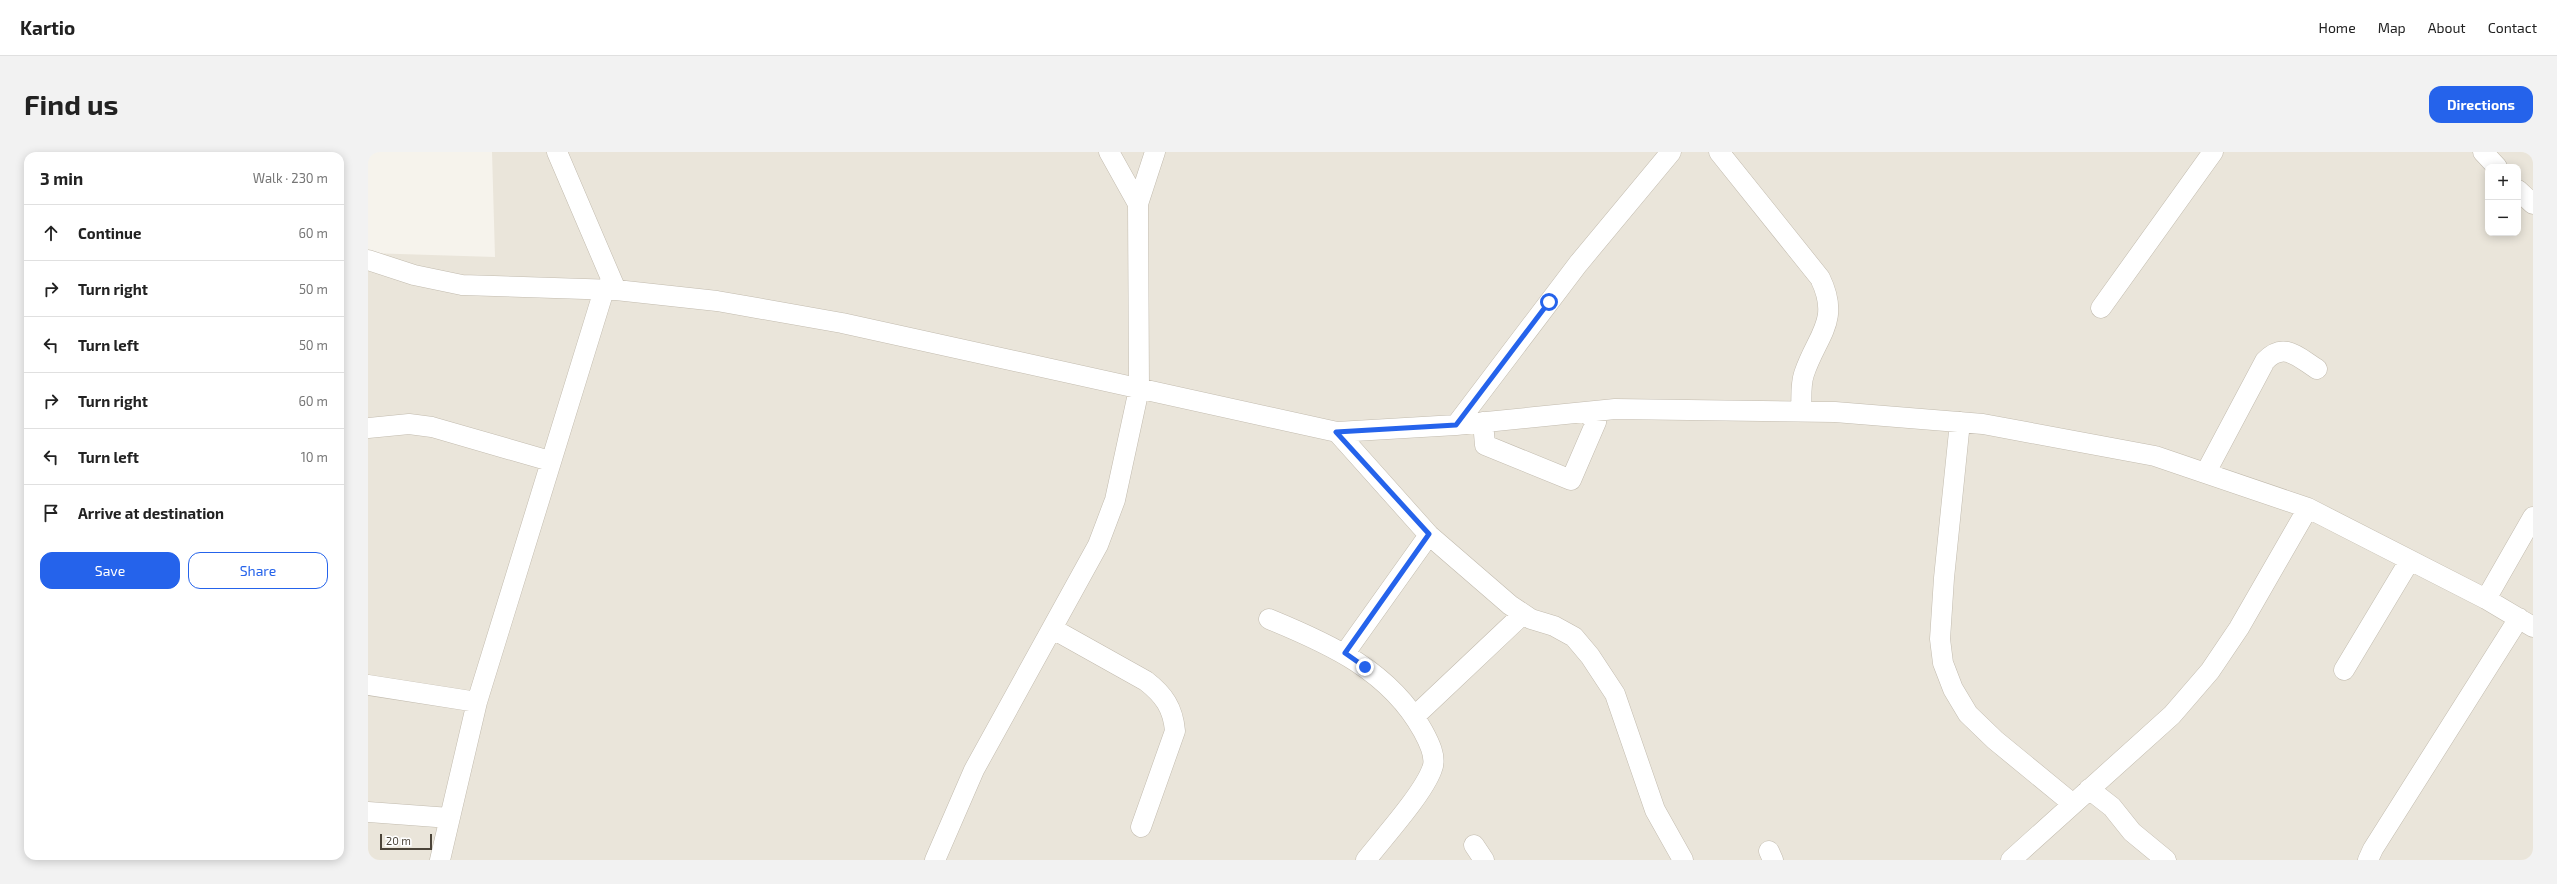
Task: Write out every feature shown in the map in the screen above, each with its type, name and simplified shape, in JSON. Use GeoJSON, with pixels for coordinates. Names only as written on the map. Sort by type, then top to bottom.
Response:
{"type":"FeatureCollection","features":[{"type":"Feature","properties":{"kind":"street"},"geometry":{"type":"LineString","coordinates":[[440,860],[477,702],[550,461],[610,290],[557,152]]}},
{"type":"Feature","properties":{"kind":"street"},"geometry":{"type":"LineString","coordinates":[[1109,152],[1138,204]]}},
{"type":"Feature","properties":{"kind":"street"},"geometry":{"type":"LineString","coordinates":[[935,860],[974,770],[1053,629],[1108,520],[1115,500],[1139,389],[1138,204],[1155,152]]}},
{"type":"Feature","properties":{"kind":"street"},"geometry":{"type":"LineString","coordinates":[[1456,425],[1578,264],[1671,152]]}},
{"type":"Feature","properties":{"kind":"street"},"geometry":{"type":"LineString","coordinates":[[1719,152],[1820,278],[1827,292],[1830,304],[1829,317],[1804,375],[1801,411]]}},
{"type":"Feature","properties":{"kind":"street"},"geometry":{"type":"LineString","coordinates":[[2101,308],[2213,152]]}},
{"type":"Feature","properties":{"kind":"street"},"geometry":{"type":"LineString","coordinates":[[2483,152],[2493,164]]}},
{"type":"Feature","properties":{"kind":"street"},"geometry":{"type":"LineString","coordinates":[[2521,193],[2533,204]]}},
{"type":"Feature","properties":{"kind":"street"},"geometry":{"type":"LineString","coordinates":[[368,260],[414,275],[462,285],[610,290],[717,301],[842,323],[1336,432],[1456,425],[1615,409],[1801,411],[1835,412],[1983,424],[2155,456],[2206,472],[2308,508],[2486,599],[2526,623],[2372,849],[2368,860]]}},
{"type":"Feature","properties":{"kind":"street"},"geometry":{"type":"LineString","coordinates":[[2206,472],[2265,361],[2272,354],[2280,350],[2288,351],[2317,369]]}},
{"type":"Feature","properties":{"kind":"street"},"geometry":{"type":"LineString","coordinates":[[1483,422],[1484,445],[1570,480],[1596,422],[1586,412]]}},
{"type":"Feature","properties":{"kind":"street"},"geometry":{"type":"LineString","coordinates":[[1960,422],[1940,639],[1942,663],[1953,689],[1968,714],[1995,740],[2073,804]]}},
{"type":"Feature","properties":{"kind":"street"},"geometry":{"type":"LineString","coordinates":[[368,428],[410,424],[432,427],[550,461]]}},
{"type":"Feature","properties":{"kind":"street"},"geometry":{"type":"LineString","coordinates":[[1336,432],[1429,534],[1510,605],[1523,614],[1574,637],[1603,674],[1615,694],[1655,810],[1684,860]]}},
{"type":"Feature","properties":{"kind":"street"},"geometry":{"type":"LineString","coordinates":[[2011,860],[2172,715],[2210,671],[2239,628],[2308,508]]}},
{"type":"Feature","properties":{"kind":"street"},"geometry":{"type":"LineString","coordinates":[[2486,599],[2533,517]]}},
{"type":"Feature","properties":{"kind":"street"},"geometry":{"type":"LineString","coordinates":[[1345,653],[1429,534]]}},
{"type":"Feature","properties":{"kind":"street"},"geometry":{"type":"LineString","coordinates":[[2344,670],[2410,560]]}},
{"type":"Feature","properties":{"kind":"street"},"geometry":{"type":"LineString","coordinates":[[1415,716],[1523,614]]}},
{"type":"Feature","properties":{"kind":"street"},"geometry":{"type":"LineString","coordinates":[[1269,619],[1345,653],[1386,683],[1415,716],[1428,740],[1433,754],[1433,768],[1425,784],[1366,860]]}},
{"type":"Feature","properties":{"kind":"street"},"geometry":{"type":"LineString","coordinates":[[1053,629],[1146,681],[1159,692],[1168,703],[1174,718],[1175,731],[1141,826]]}},
{"type":"Feature","properties":{"kind":"street"},"geometry":{"type":"LineString","coordinates":[[368,685],[477,702]]}},
{"type":"Feature","properties":{"kind":"street"},"geometry":{"type":"LineString","coordinates":[[2089,789],[2112,807],[2132,832],[2166,860]]}},
{"type":"Feature","properties":{"kind":"street"},"geometry":{"type":"LineString","coordinates":[[368,812],[450,818]]}},
{"type":"Feature","properties":{"kind":"shaded area"},"geometry":{"type":"Polygon","coordinates":[[[492,152],[2533,152],[2533,860],[368,860],[368,253],[495,257],[492,152]]]}},
{"type":"Feature","properties":{"kind":"route"},"geometry":{"type":"LineString","coordinates":[[1365,667],[1345,653],[1385,594],[1429,534],[1336,432],[1456,425],[1549,302]]}}]}
